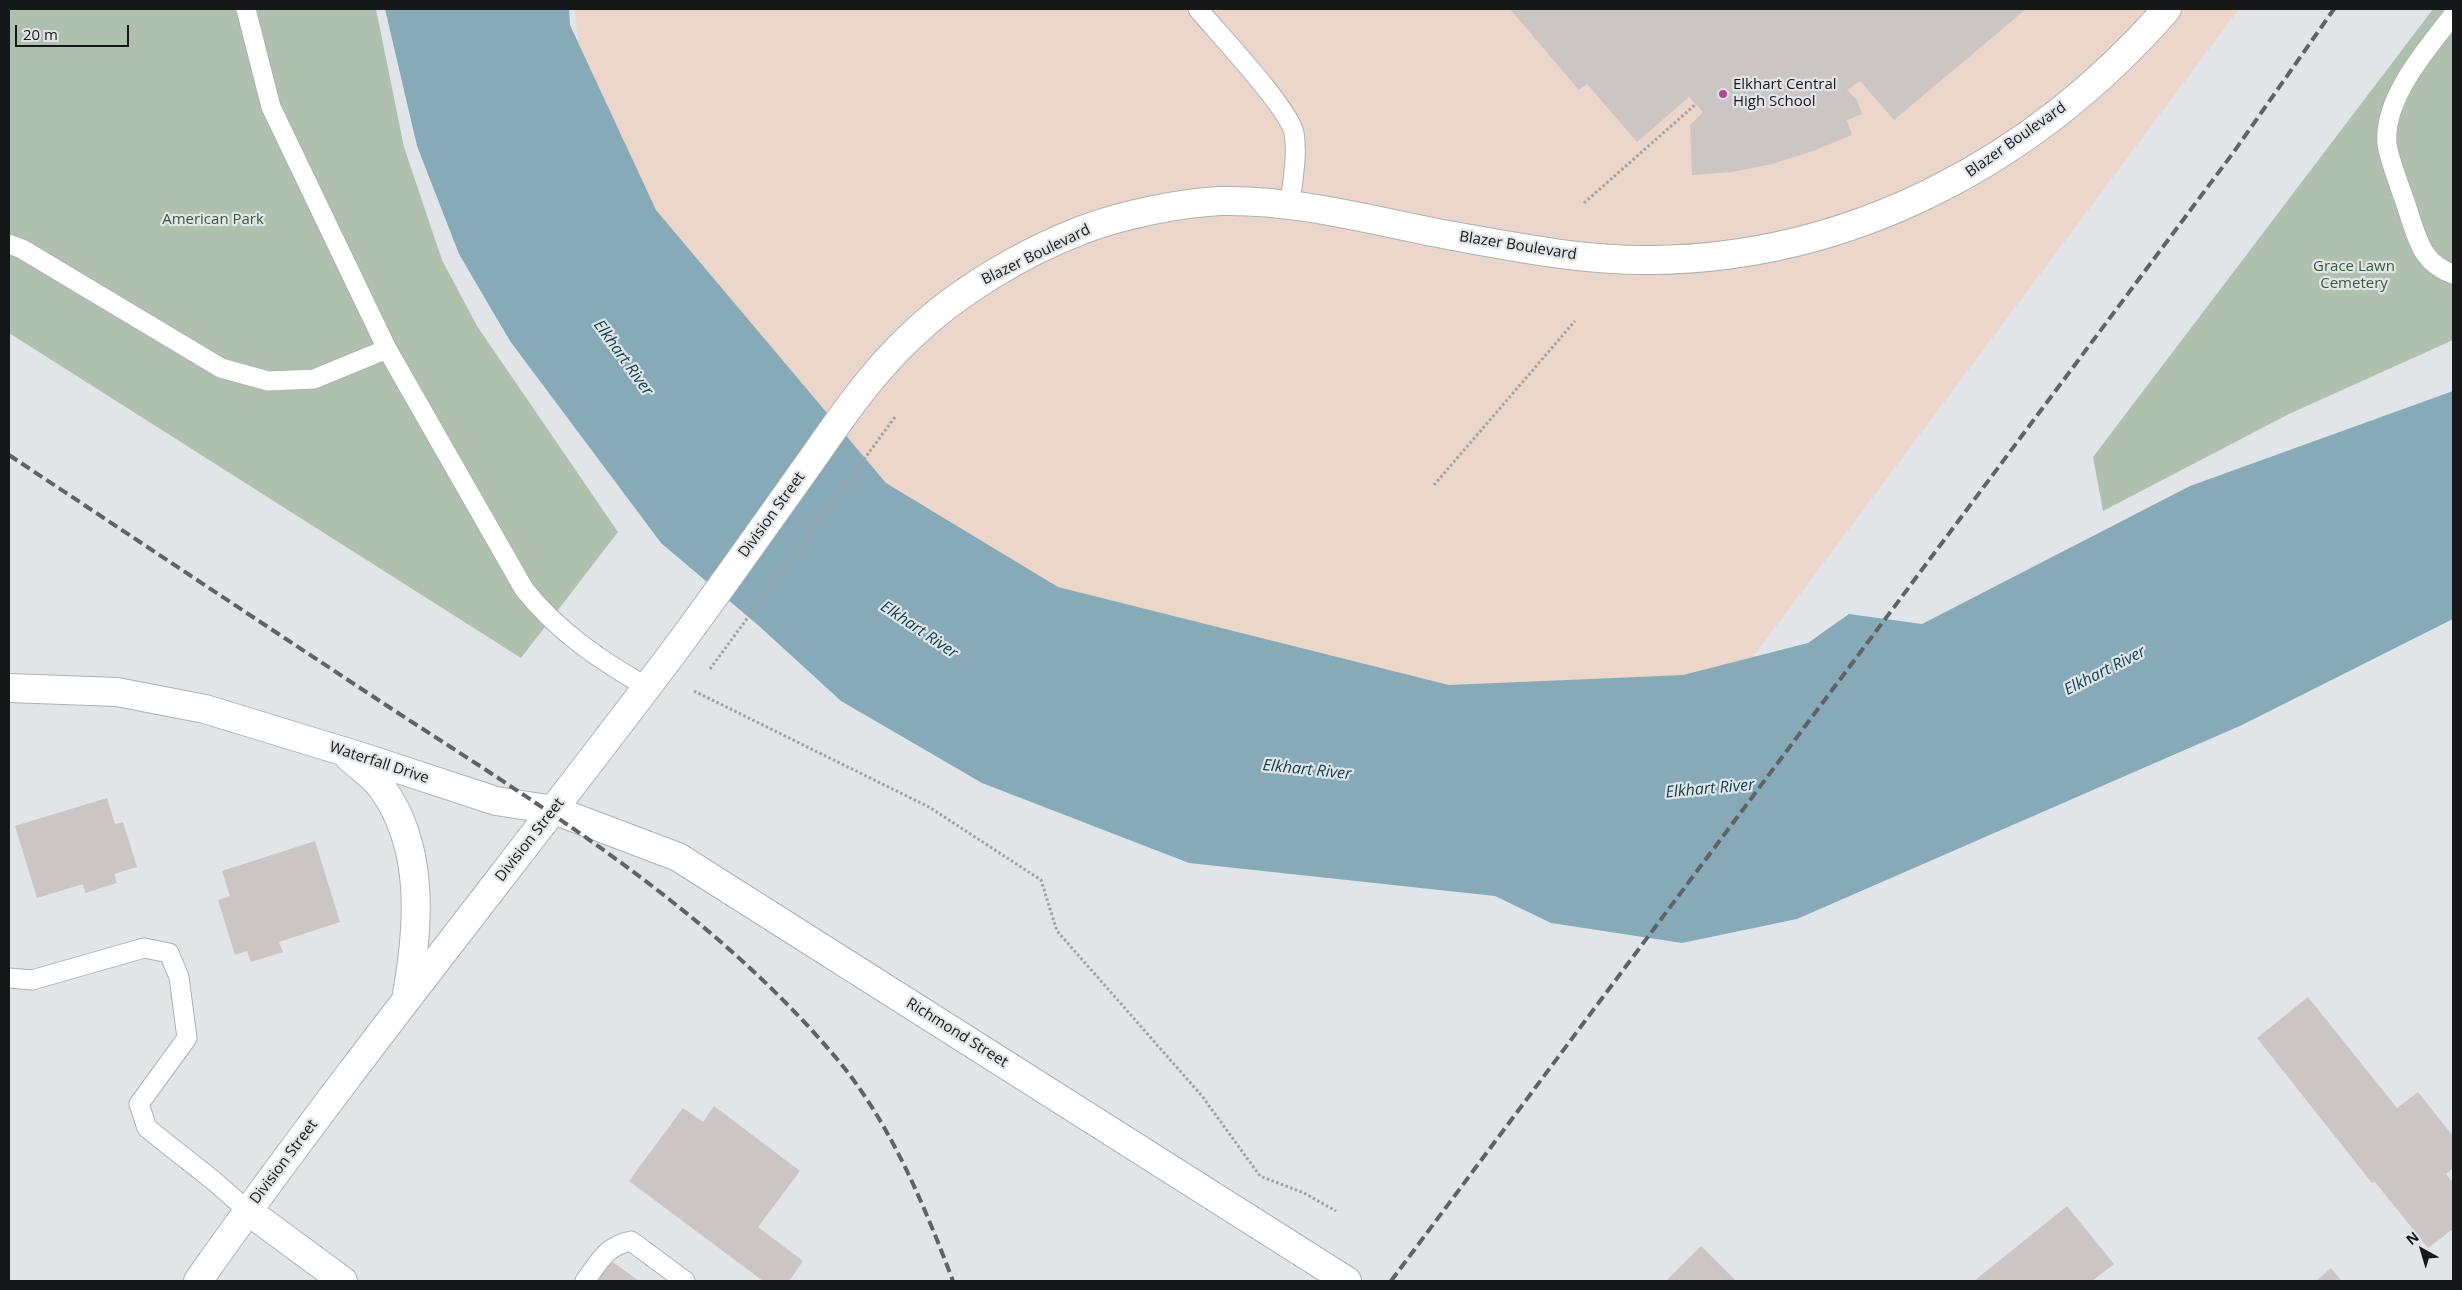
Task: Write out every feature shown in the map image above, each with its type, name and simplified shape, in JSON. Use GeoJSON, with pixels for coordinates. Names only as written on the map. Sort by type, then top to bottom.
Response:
{"type":"FeatureCollection","features":[{"type":"Feature","properties":{"kind":"main road","name":"Blazer Boulevard"},"geometry":{"type":"LineString","coordinates":[[857,396],[910,336],[971,287],[1083,229],[1142,212],[1219,201],[1290,205],[1539,252],[1650,260],[1739,254],[1825,235],[1900,208],[1973,172],[2040,126],[2108,72],[2166,9]]}},
{"type":"Feature","properties":{"kind":"main road","name":"Division Street"},"geometry":{"type":"LineString","coordinates":[[198,1281],[406,998],[554,810],[682,641],[857,396]]}},
{"type":"Feature","properties":{"kind":"main road","name":"Waterfall Drive"},"geometry":{"type":"LineString","coordinates":[[9,688],[117,692],[205,710],[342,751],[496,801],[554,810]]}},
{"type":"Feature","properties":{"kind":"main road"},"geometry":{"type":"LineString","coordinates":[[342,751],[382,787],[402,822],[406,837],[417,898],[415,948],[406,998]]}},
{"type":"Feature","properties":{"kind":"main road","name":"Richmond Street"},"geometry":{"type":"LineString","coordinates":[[554,810],[678,857],[1347,1281]]}},
{"type":"Feature","properties":{"kind":"main road"},"geometry":{"type":"LineString","coordinates":[[248,1211],[343,1281]]}},
{"type":"Feature","properties":{"kind":"lane"},"geometry":{"type":"LineString","coordinates":[[246,9],[271,107],[387,349],[528,594],[562,629],[607,664],[647,687]]}},
{"type":"Feature","properties":{"kind":"lane"},"geometry":{"type":"LineString","coordinates":[[1198,9],[1283,112],[1294,132],[1295,153],[1290,205]]}},
{"type":"Feature","properties":{"kind":"lane"},"geometry":{"type":"LineString","coordinates":[[2453,15],[2408,75],[2390,114],[2387,144],[2422,251],[2440,270],[2453,274]]}},
{"type":"Feature","properties":{"kind":"lane"},"geometry":{"type":"LineString","coordinates":[[9,244],[22,249],[221,368],[268,382],[314,379],[387,349]]}},
{"type":"Feature","properties":{"kind":"lane"},"geometry":{"type":"LineString","coordinates":[[9,978],[32,980],[144,948],[170,953],[179,977],[187,1038],[139,1104],[142,1116],[147,1128],[214,1181],[248,1211]]}},
{"type":"Feature","properties":{"kind":"lane"},"geometry":{"type":"LineString","coordinates":[[584,1281],[607,1251],[617,1244],[631,1241],[685,1281]]}},
{"type":"Feature","properties":{"kind":"path"},"geometry":{"type":"LineString","coordinates":[[1584,203],[1696,104]]}},
{"type":"Feature","properties":{"kind":"path"},"geometry":{"type":"LineString","coordinates":[[1434,486],[1575,321]]}},
{"type":"Feature","properties":{"kind":"path"},"geometry":{"type":"LineString","coordinates":[[710,669],[895,417]]}},
{"type":"Feature","properties":{"kind":"path"},"geometry":{"type":"LineString","coordinates":[[694,692],[929,807],[1041,880],[1056,931],[1202,1096],[1260,1176],[1304,1193],[1336,1211]]}},
{"type":"Feature","properties":{"kind":"shaded area","name":"Elkhart Central High School"},"geometry":{"type":"Polygon","coordinates":[[[575,9],[2239,9],[1753,657],[1683,675],[1449,685],[1058,587],[886,483],[656,210],[578,42],[575,9]]]}},
{"type":"Feature","properties":{"kind":"green space","name":"American Park"},"geometry":{"type":"Polygon","coordinates":[[[9,9],[376,9],[404,147],[442,260],[477,326],[618,532],[521,658],[9,333],[9,9]]]}},
{"type":"Feature","properties":{"kind":"green space","name":"Grace Lawn Cemetery"},"geometry":{"type":"Polygon","coordinates":[[[2433,9],[2453,9],[2453,340],[2289,414],[2103,511],[2093,457],[2433,9]]]}},
{"type":"Feature","properties":{"kind":"water","name":"Elkhart River"},"geometry":{"type":"Polygon","coordinates":[[[385,9],[569,9],[570,25],[656,210],[886,483],[1058,587],[1449,685],[1683,675],[1808,643],[1849,614],[1922,624],[2190,486],[2453,391],[2453,619],[2242,725],[1797,919],[1682,943],[1551,923],[1495,896],[1189,863],[982,783],[841,701],[759,626],[661,543],[510,341],[459,254],[417,146],[385,9]]]}},
{"type":"Feature","properties":{"kind":"building","name":"Elkhart Central High School"},"geometry":{"type":"Polygon","coordinates":[[[1510,9],[2026,9],[1894,120],[1860,81],[1847,90],[1857,100],[1862,114],[1847,120],[1852,135],[1813,151],[1772,164],[1732,172],[1692,175],[1690,125],[1703,112],[1689,97],[1637,142],[1587,84],[1579,90],[1510,9]]]}},
{"type":"Feature","properties":{"kind":"building"},"geometry":{"type":"Polygon","coordinates":[[[107,798],[115,824],[123,822],[137,867],[114,874],[117,883],[85,893],[83,884],[37,898],[15,826],[107,798]]]}},
{"type":"Feature","properties":{"kind":"building"},"geometry":{"type":"Polygon","coordinates":[[[315,841],[340,922],[279,942],[283,952],[251,962],[247,951],[235,955],[218,900],[230,896],[222,871],[315,841]]]}},
{"type":"Feature","properties":{"kind":"building"},"geometry":{"type":"Polygon","coordinates":[[[2308,997],[2397,1108],[2418,1092],[2453,1136],[2453,1168],[2446,1174],[2453,1183],[2453,1229],[2428,1248],[2375,1182],[2372,1183],[2257,1038],[2308,997]]]}},
{"type":"Feature","properties":{"kind":"building"},"geometry":{"type":"Polygon","coordinates":[[[714,1106],[800,1171],[758,1227],[803,1261],[789,1281],[763,1281],[629,1181],[683,1108],[703,1122],[714,1106]]]}},
{"type":"Feature","properties":{"kind":"building"},"geometry":{"type":"Polygon","coordinates":[[[2067,1206],[2114,1264],[2092,1281],[1974,1281],[2067,1206]]]}},
{"type":"Feature","properties":{"kind":"building"},"geometry":{"type":"Polygon","coordinates":[[[1701,1246],[1736,1281],[1666,1281],[1701,1246]]]}},
{"type":"Feature","properties":{"kind":"building"},"geometry":{"type":"Polygon","coordinates":[[[610,1260],[639,1281],[594,1281],[610,1260]]]}},
{"type":"Feature","properties":{"kind":"building"},"geometry":{"type":"Polygon","coordinates":[[[2331,1268],[2342,1281],[2316,1281],[2331,1268]]]}},
{"type":"Feature","properties":{"kind":"railway"},"geometry":{"type":"LineString","coordinates":[[1391,1281],[2233,153],[2334,9]]}},
{"type":"Feature","properties":{"kind":"railway"},"geometry":{"type":"LineString","coordinates":[[9,455],[574,829],[689,915],[743,962],[794,1012],[842,1065],[877,1115],[919,1196],[953,1281]]}},
{"type":"Feature","properties":{"kind":"place","name":"Elkhart Central High School"},"geometry":{"type":"Point","coordinates":[1723,94]}}]}
